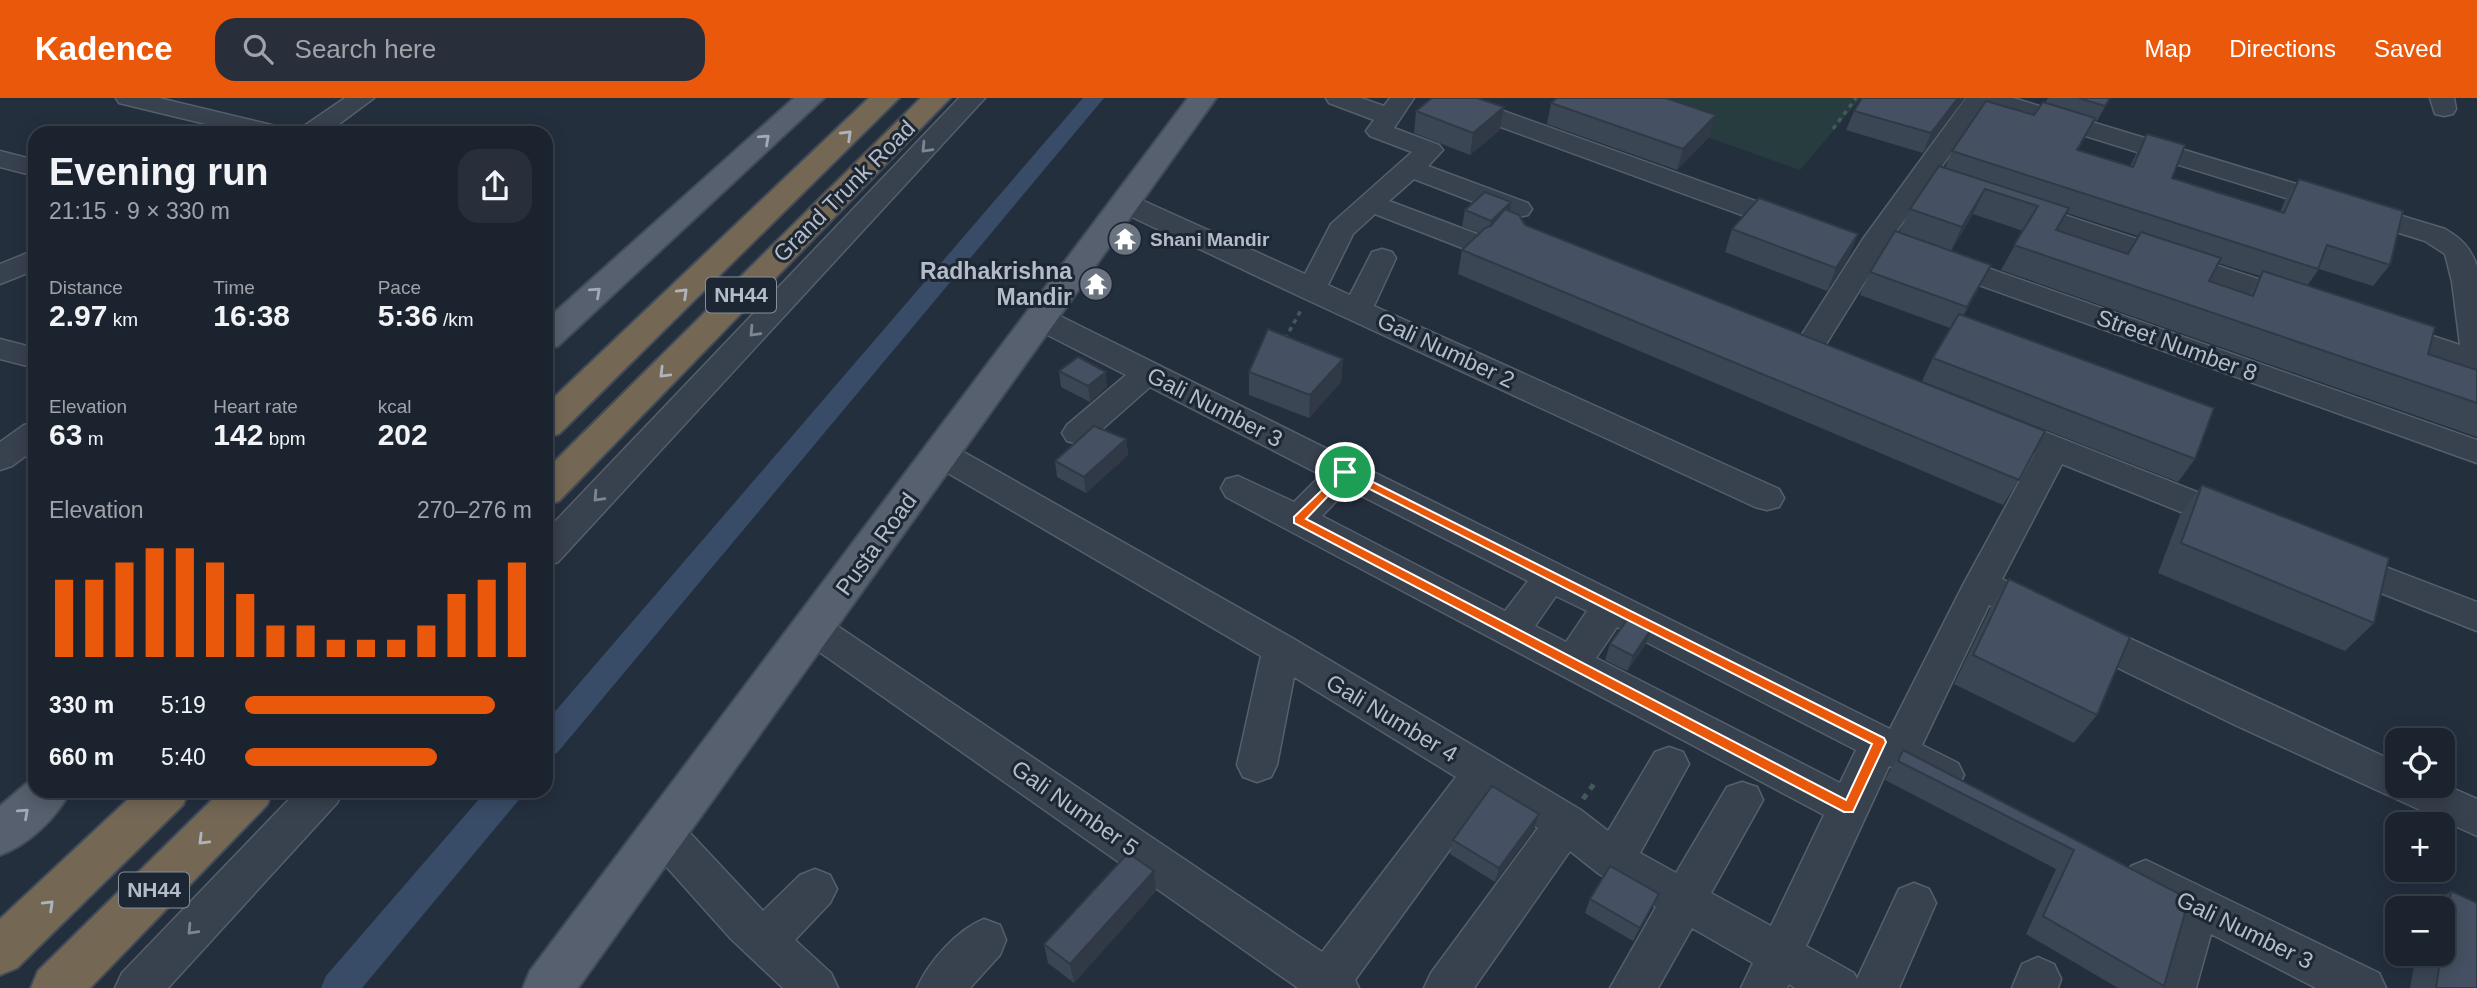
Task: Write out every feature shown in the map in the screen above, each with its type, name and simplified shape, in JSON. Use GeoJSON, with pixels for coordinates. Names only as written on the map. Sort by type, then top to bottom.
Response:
{"type":"FeatureCollection","features":[{"type":"Feature","properties":{"kind":"highway","name":"Grand Trunk Road"},"geometry":{"type":"LineString","coordinates":[[553,418],[885,98]]}},
{"type":"Feature","properties":{"kind":"highway","name":"Grand Trunk Road"},"geometry":{"type":"LineString","coordinates":[[553,485],[936,98]]}},
{"type":"Feature","properties":{"kind":"highway","name":"NH44"},"geometry":{"type":"LineString","coordinates":[[0,952],[160,798]]}},
{"type":"Feature","properties":{"kind":"highway","name":"NH44"},"geometry":{"type":"LineString","coordinates":[[57,988],[244,798]]}},
{"type":"Feature","properties":{"kind":"main road"},"geometry":{"type":"LineString","coordinates":[[553,332],[810,98]]}},
{"type":"Feature","properties":{"kind":"main road","name":"Pusta Road"},"geometry":{"type":"LineString","coordinates":[[548,988],[1202,98]]}},
{"type":"Feature","properties":{"kind":"main road"},"geometry":{"type":"LineString","coordinates":[[0,835],[40,798]]}},
{"type":"Feature","properties":{"kind":"street"},"geometry":{"type":"LineString","coordinates":[[128,98],[246,126]]}},
{"type":"Feature","properties":{"kind":"street"},"geometry":{"type":"LineString","coordinates":[[320,126],[362,98]]}},
{"type":"Feature","properties":{"kind":"street"},"geometry":{"type":"LineString","coordinates":[[553,546],[973,98]]}},
{"type":"Feature","properties":{"kind":"street"},"geometry":{"type":"LineString","coordinates":[[1311,291],[1341,230],[1430,150],[1379,131],[1395,108],[1338,98]]}},
{"type":"Feature","properties":{"kind":"street"},"geometry":{"type":"LineString","coordinates":[[1444,98],[1818,233]]}},
{"type":"Feature","properties":{"kind":"street"},"geometry":{"type":"LineString","coordinates":[[1807,350],[1863,244],[1922,177],[1978,98]]}},
{"type":"Feature","properties":{"kind":"street"},"geometry":{"type":"LineString","coordinates":[[1987,98],[2414,227],[2465,248],[2460,258],[2469,296],[2477,360],[2358,321]]}},
{"type":"Feature","properties":{"kind":"street"},"geometry":{"type":"LineString","coordinates":[[0,159],[28,166]]}},
{"type":"Feature","properties":{"kind":"street"},"geometry":{"type":"LineString","coordinates":[[1409,168],[1518,209]]}},
{"type":"Feature","properties":{"kind":"street"},"geometry":{"type":"LineString","coordinates":[[1922,177],[2318,308]]}},
{"type":"Feature","properties":{"kind":"street"},"geometry":{"type":"LineString","coordinates":[[1371,202],[1475,243]]}},
{"type":"Feature","properties":{"kind":"street","name":"Gali Number 2"},"geometry":{"type":"LineString","coordinates":[[1125,203],[1311,291],[1766,498]]}},
{"type":"Feature","properties":{"kind":"street","name":"Street Number 8"},"geometry":{"type":"LineString","coordinates":[[1863,244],[2477,452]]}},
{"type":"Feature","properties":{"kind":"street"},"geometry":{"type":"LineString","coordinates":[[1357,310],[1382,258]]}},
{"type":"Feature","properties":{"kind":"street"},"geometry":{"type":"LineString","coordinates":[[0,275],[28,262]]}},
{"type":"Feature","properties":{"kind":"street","name":"Gali Number 3"},"geometry":{"type":"LineString","coordinates":[[1041,319],[1971,789]]}},
{"type":"Feature","properties":{"kind":"street"},"geometry":{"type":"LineString","coordinates":[[0,349],[28,356]]}},
{"type":"Feature","properties":{"kind":"street"},"geometry":{"type":"LineString","coordinates":[[1123,440],[1084,428],[1147,373]]}},
{"type":"Feature","properties":{"kind":"street"},"geometry":{"type":"LineString","coordinates":[[1963,412],[2259,530]]}},
{"type":"Feature","properties":{"kind":"street"},"geometry":{"type":"LineString","coordinates":[[0,458],[28,438]]}},
{"type":"Feature","properties":{"kind":"street"},"geometry":{"type":"LineString","coordinates":[[1772,971],[1849,808],[1889,747],[1981,585],[2054,448]]}},
{"type":"Feature","properties":{"kind":"street","name":"Gali Number 4"},"geometry":{"type":"LineString","coordinates":[[941,454],[1281,650],[1566,823],[1614,860],[1685,900],[1772,971],[1838,988]]}},
{"type":"Feature","properties":{"kind":"street"},"geometry":{"type":"LineString","coordinates":[[1298,520],[1345,472]]}},
{"type":"Feature","properties":{"kind":"street"},"geometry":{"type":"LineString","coordinates":[[1238,488],[1849,808]]}},
{"type":"Feature","properties":{"kind":"street"},"geometry":{"type":"LineString","coordinates":[[2310,550],[2477,617]]}},
{"type":"Feature","properties":{"kind":"street"},"geometry":{"type":"LineString","coordinates":[[1511,631],[1551,576]]}},
{"type":"Feature","properties":{"kind":"street"},"geometry":{"type":"LineString","coordinates":[[1981,585],[2236,708],[2385,776]]}},
{"type":"Feature","properties":{"kind":"street"},"geometry":{"type":"LineString","coordinates":[[1572,663],[1611,606]]}},
{"type":"Feature","properties":{"kind":"street","name":"Gali Number 5"},"geometry":{"type":"LineString","coordinates":[[814,629],[1328,986]]}},
{"type":"Feature","properties":{"kind":"street"},"geometry":{"type":"LineString","coordinates":[[1257,765],[1281,650]]}},
{"type":"Feature","properties":{"kind":"street"},"geometry":{"type":"LineString","coordinates":[[1614,860],[1669,764]]}},
{"type":"Feature","properties":{"kind":"street"},"geometry":{"type":"LineString","coordinates":[[1328,986],[1482,773]]}},
{"type":"Feature","properties":{"kind":"street"},"geometry":{"type":"LineString","coordinates":[[138,988],[316,798]]}},
{"type":"Feature","properties":{"kind":"street"},"geometry":{"type":"LineString","coordinates":[[2433,798],[2477,818]]}},
{"type":"Feature","properties":{"kind":"street"},"geometry":{"type":"LineString","coordinates":[[1633,988],[1742,800]]}},
{"type":"Feature","properties":{"kind":"street"},"geometry":{"type":"LineString","coordinates":[[1447,988],[1566,823]]}},
{"type":"Feature","properties":{"kind":"street"},"geometry":{"type":"LineString","coordinates":[[661,831],[764,941],[815,988]]}},
{"type":"Feature","properties":{"kind":"street","name":"Gali Number 3"},"geometry":{"type":"LineString","coordinates":[[2114,863],[2363,988]]}},
{"type":"Feature","properties":{"kind":"street"},"geometry":{"type":"LineString","coordinates":[[764,941],[815,890]]}},
{"type":"Feature","properties":{"kind":"street"},"geometry":{"type":"LineString","coordinates":[[1876,988],[1913,903]]}},
{"type":"Feature","properties":{"kind":"street"},"geometry":{"type":"LineString","coordinates":[[2173,988],[2197,907]]}},
{"type":"Feature","properties":{"kind":"street"},"geometry":{"type":"LineString","coordinates":[[940,988],[984,940]]}},
{"type":"Feature","properties":{"kind":"path"},"geometry":{"type":"LineString","coordinates":[[1833,129],[1856,98]]}},
{"type":"Feature","properties":{"kind":"path"},"geometry":{"type":"LineString","coordinates":[[1284,342],[1311,291]]}},
{"type":"Feature","properties":{"kind":"green space"},"geometry":{"type":"Polygon","coordinates":[[[1597,98],[1861,98],[1800,170],[1597,98]]]}},
{"type":"Feature","properties":{"kind":"building"},"geometry":{"type":"Polygon","coordinates":[[[1432,98],[1477,98],[1504,107],[1473,133],[1416,111],[1432,98]]]}},
{"type":"Feature","properties":{"kind":"building"},"geometry":{"type":"Polygon","coordinates":[[[1557,98],[1666,98],[1716,115],[1683,149],[1551,103],[1557,98]]]}},
{"type":"Feature","properties":{"kind":"building"},"geometry":{"type":"Polygon","coordinates":[[[1862,98],[1958,98],[1931,133],[1854,111],[1862,98]]]}},
{"type":"Feature","properties":{"kind":"building"},"geometry":{"type":"Polygon","coordinates":[[[2079,98],[2110,98],[2105,106],[2079,98]]]}},
{"type":"Feature","properties":{"kind":"building"},"geometry":{"type":"Polygon","coordinates":[[[1986,101],[2034,115],[2043,102],[2095,118],[2077,150],[2133,167],[2147,134],[2185,145],[2172,178],[2284,213],[2299,179],[2403,211],[2390,265],[2327,245],[2318,269],[1952,151],[1986,101]]]}},
{"type":"Feature","properties":{"kind":"building"},"geometry":{"type":"Polygon","coordinates":[[[1939,166],[2069,208],[2056,230],[2128,254],[2141,232],[2221,258],[2209,281],[2253,296],[2263,271],[2435,327],[2428,354],[2477,370],[2477,403],[2014,245],[2038,206],[1985,189],[1962,227],[1910,209],[1939,166]]]}},
{"type":"Feature","properties":{"kind":"building"},"geometry":{"type":"Polygon","coordinates":[[[1485,192],[1511,202],[1491,221],[1465,210],[1485,192]]]}},
{"type":"Feature","properties":{"kind":"building"},"geometry":{"type":"Polygon","coordinates":[[[1759,198],[1858,234],[1836,268],[1732,229],[1759,198]]]}},
{"type":"Feature","properties":{"kind":"building"},"geometry":{"type":"Polygon","coordinates":[[[1505,209],[1519,215],[1525,225],[2045,431],[2019,480],[1462,250],[1485,228],[1491,226],[1505,209]]]}},
{"type":"Feature","properties":{"kind":"building"},"geometry":{"type":"Polygon","coordinates":[[[1895,231],[1991,265],[1967,307],[1870,272],[1895,231]]]}},
{"type":"Feature","properties":{"kind":"building"},"geometry":{"type":"Polygon","coordinates":[[[1959,314],[2214,408],[2195,459],[1933,358],[1959,314]]]}},
{"type":"Feature","properties":{"kind":"building"},"geometry":{"type":"Polygon","coordinates":[[[1268,329],[1343,359],[1310,395],[1249,372],[1268,329]]]}},
{"type":"Feature","properties":{"kind":"building"},"geometry":{"type":"Polygon","coordinates":[[[1078,357],[1106,372],[1088,386],[1059,371],[1078,357]]]}},
{"type":"Feature","properties":{"kind":"building"},"geometry":{"type":"Polygon","coordinates":[[[1094,426],[1126,439],[1084,477],[1055,461],[1094,426]]]}},
{"type":"Feature","properties":{"kind":"building"},"geometry":{"type":"Polygon","coordinates":[[[2202,485],[2389,558],[2374,623],[2181,543],[2202,485]]]}},
{"type":"Feature","properties":{"kind":"building"},"geometry":{"type":"Polygon","coordinates":[[[2009,579],[2130,637],[2097,715],[1973,655],[2009,579]]]}},
{"type":"Feature","properties":{"kind":"building"},"geometry":{"type":"Polygon","coordinates":[[[1629,617],[1652,628],[1633,656],[1610,644],[1629,617]]]}},
{"type":"Feature","properties":{"kind":"building"},"geometry":{"type":"Polygon","coordinates":[[[1903,750],[2189,899],[2164,986],[2043,916],[2074,850],[1898,761],[1903,750]]]}},
{"type":"Feature","properties":{"kind":"building"},"geometry":{"type":"Polygon","coordinates":[[[1492,786],[1539,814],[1499,868],[1453,840],[1492,786]]]}},
{"type":"Feature","properties":{"kind":"building"},"geometry":{"type":"Polygon","coordinates":[[[1128,853],[1154,871],[1070,964],[1044,944],[1128,853]]]}},
{"type":"Feature","properties":{"kind":"building"},"geometry":{"type":"Polygon","coordinates":[[[1610,866],[1659,894],[1640,928],[1590,899],[1610,866]]]}},
{"type":"Feature","properties":{"kind":"building"},"geometry":{"type":"Polygon","coordinates":[[[2451,891],[2477,903],[2477,988],[2436,988],[2439,966],[2455,966],[2455,896],[2450,896],[2451,891]]]}},
{"type":"Feature","properties":{"kind":"waterway"},"geometry":{"type":"LineString","coordinates":[[553,736],[1094,98]]}},
{"type":"Feature","properties":{"kind":"waterway"},"geometry":{"type":"LineString","coordinates":[[339,988],[500,798]]}},
{"type":"Feature","properties":{"kind":"place","name":"Shani Mandir"},"geometry":{"type":"Point","coordinates":[1125,239]}},
{"type":"Feature","properties":{"kind":"place","name":"Radhakrishna Mandir"},"geometry":{"type":"Point","coordinates":[1096,284]}},
{"type":"Feature","properties":{"kind":"route"},"geometry":{"type":"LineString","coordinates":[[1345,472],[1880,742],[1849,808],[1298,520],[1345,472]]}}]}
